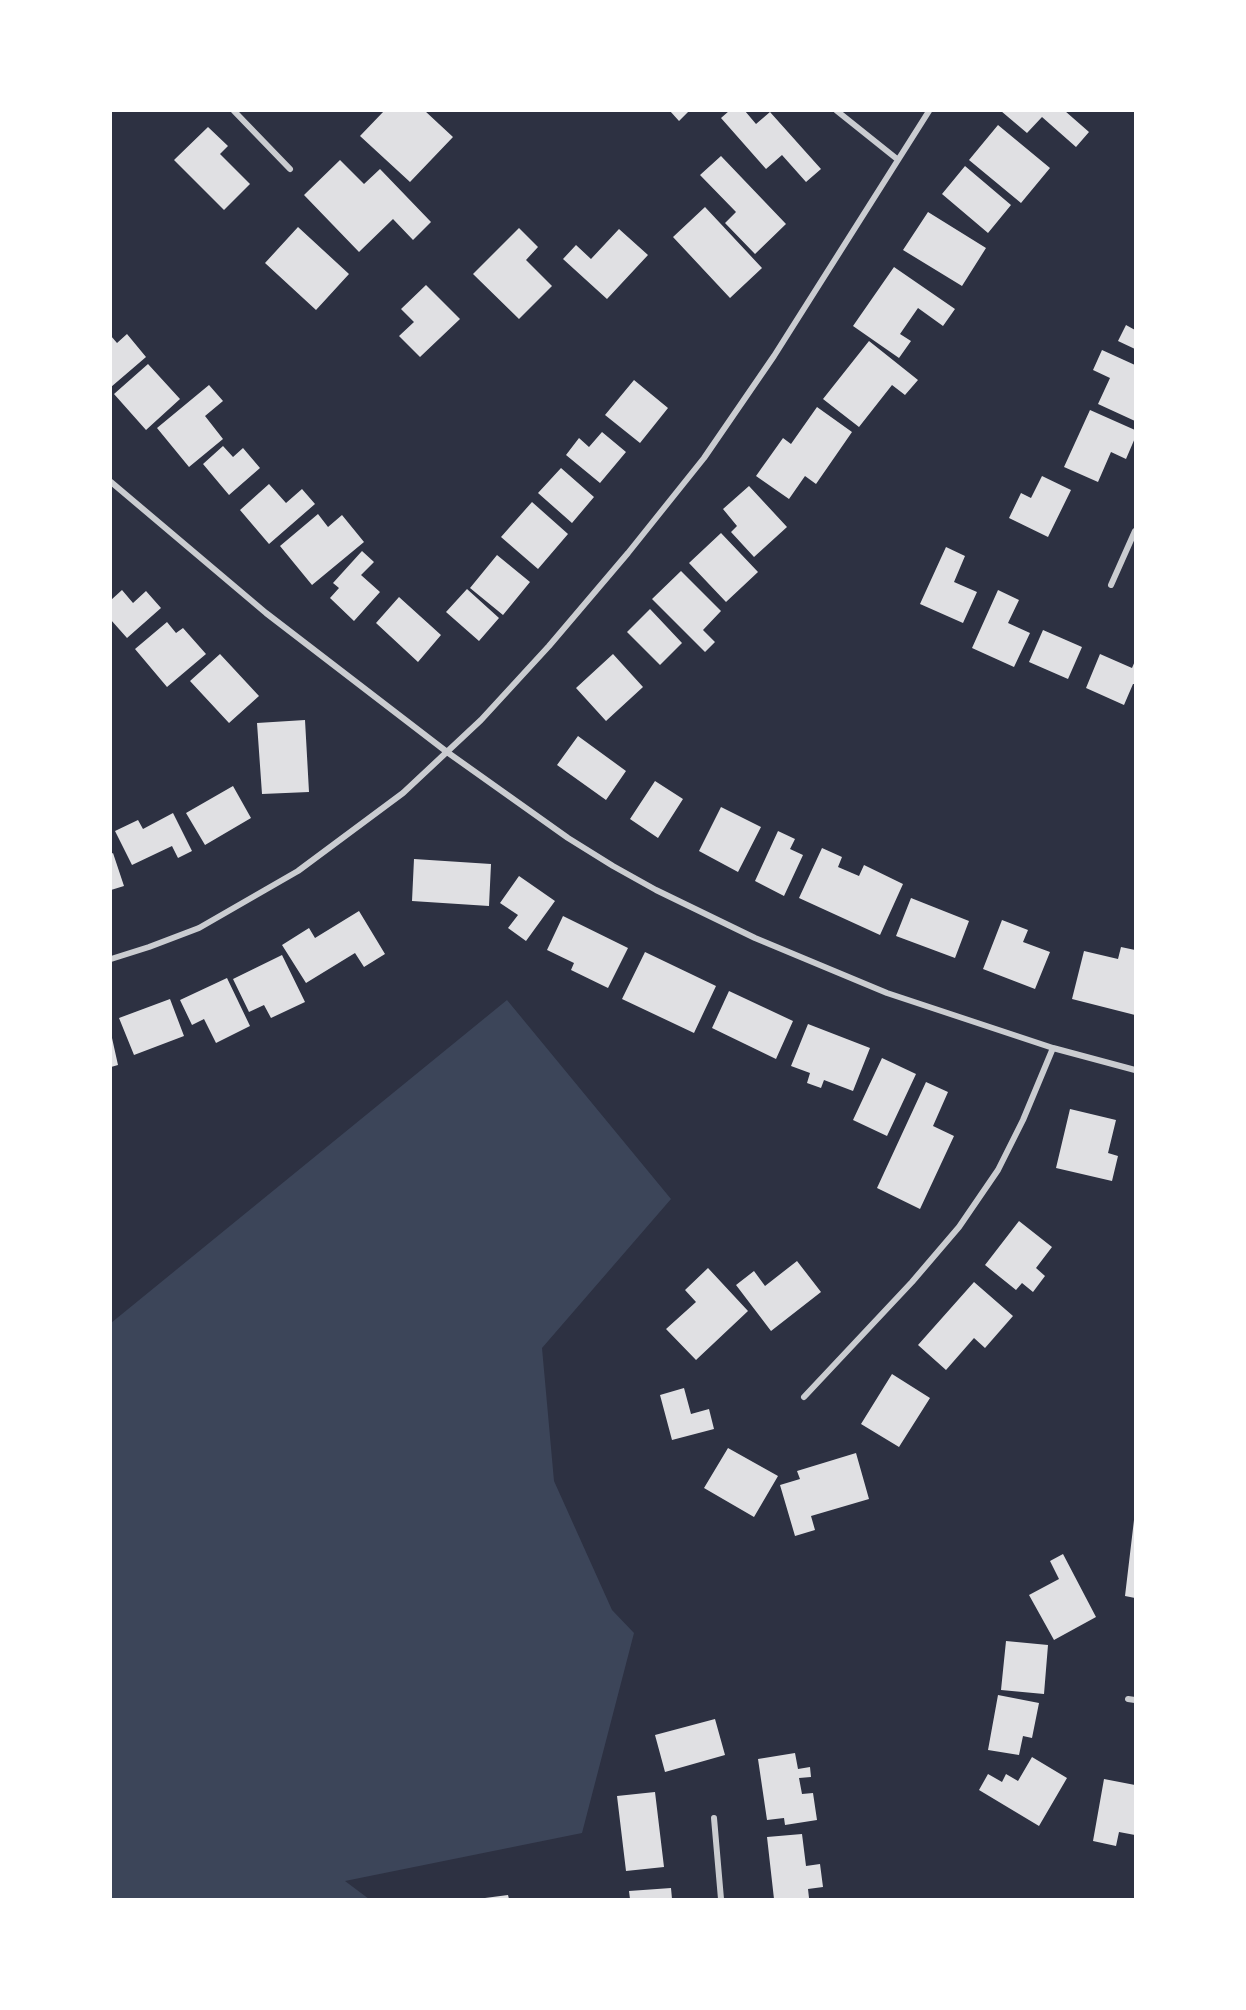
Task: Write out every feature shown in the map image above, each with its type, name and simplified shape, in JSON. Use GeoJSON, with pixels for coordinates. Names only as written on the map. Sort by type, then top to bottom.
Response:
{"type":"FeatureCollection","features":[{"type":"Feature","properties":{"kind":"street"},"geometry":{"type":"LineString","coordinates":[[234,111],[290,169]]}},
{"type":"Feature","properties":{"kind":"street"},"geometry":{"type":"LineString","coordinates":[[837,111],[897,159]]}},
{"type":"Feature","properties":{"kind":"street"},"geometry":{"type":"LineString","coordinates":[[111,959],[199,928],[273,886],[346,837],[403,793],[480,720],[549,646],[704,458],[774,356],[929,111]]}},
{"type":"Feature","properties":{"kind":"street"},"geometry":{"type":"LineString","coordinates":[[111,482],[266,613],[447,752],[568,838],[621,870],[676,900],[755,938],[887,993],[1053,1048],[1135,1070]]}},
{"type":"Feature","properties":{"kind":"street"},"geometry":{"type":"LineString","coordinates":[[1111,585],[1135,531]]}},
{"type":"Feature","properties":{"kind":"street"},"geometry":{"type":"LineString","coordinates":[[804,1397],[912,1282],[959,1227],[998,1170],[1023,1120],[1053,1048]]}},
{"type":"Feature","properties":{"kind":"street"},"geometry":{"type":"LineString","coordinates":[[714,1818],[721,1899]]}},
{"type":"Feature","properties":{"kind":"shaded area"},"geometry":{"type":"Polygon","coordinates":[[[507,1000],[671,1199],[542,1348],[554,1481],[612,1610],[634,1633],[582,1833],[345,1881],[369,1899],[111,1899],[111,1323],[507,1000]]]}},
{"type":"Feature","properties":{"kind":"building"},"geometry":{"type":"Polygon","coordinates":[[[384,111],[425,111],[453,137],[410,182],[360,136],[384,111]]]}},
{"type":"Feature","properties":{"kind":"building"},"geometry":{"type":"Polygon","coordinates":[[[670,111],[689,111],[679,121],[670,111]]]}},
{"type":"Feature","properties":{"kind":"building"},"geometry":{"type":"Polygon","coordinates":[[[729,111],[745,111],[756,124],[770,112],[821,169],[806,182],[782,155],[766,169],[721,118],[729,111]]]}},
{"type":"Feature","properties":{"kind":"building"},"geometry":{"type":"Polygon","coordinates":[[[1001,111],[1065,111],[1089,132],[1076,147],[1042,117],[1027,133],[1001,111]]]}},
{"type":"Feature","properties":{"kind":"building"},"geometry":{"type":"Polygon","coordinates":[[[998,125],[1050,168],[1021,203],[969,160],[998,125]]]}},
{"type":"Feature","properties":{"kind":"building"},"geometry":{"type":"Polygon","coordinates":[[[208,127],[228,146],[220,154],[250,184],[224,210],[174,160],[208,127]]]}},
{"type":"Feature","properties":{"kind":"building"},"geometry":{"type":"Polygon","coordinates":[[[721,156],[786,224],[755,254],[725,223],[736,212],[700,175],[721,156]]]}},
{"type":"Feature","properties":{"kind":"building"},"geometry":{"type":"Polygon","coordinates":[[[340,160],[364,184],[380,169],[431,222],[413,240],[393,219],[359,252],[304,195],[340,160]]]}},
{"type":"Feature","properties":{"kind":"building"},"geometry":{"type":"Polygon","coordinates":[[[965,166],[1011,205],[988,233],[942,194],[965,166]]]}},
{"type":"Feature","properties":{"kind":"building"},"geometry":{"type":"Polygon","coordinates":[[[705,207],[762,268],[730,298],[673,237],[705,207]]]}},
{"type":"Feature","properties":{"kind":"building"},"geometry":{"type":"Polygon","coordinates":[[[928,212],[986,248],[962,286],[903,250],[928,212]]]}},
{"type":"Feature","properties":{"kind":"building"},"geometry":{"type":"Polygon","coordinates":[[[298,227],[349,274],[316,310],[265,263],[298,227]]]}},
{"type":"Feature","properties":{"kind":"building"},"geometry":{"type":"Polygon","coordinates":[[[519,228],[538,247],[526,260],[552,286],[519,319],[473,274],[519,228]]]}},
{"type":"Feature","properties":{"kind":"building"},"geometry":{"type":"Polygon","coordinates":[[[619,229],[648,255],[607,299],[563,259],[576,245],[591,259],[619,229]]]}},
{"type":"Feature","properties":{"kind":"building"},"geometry":{"type":"Polygon","coordinates":[[[894,267],[955,309],[943,326],[918,308],[900,334],[911,341],[899,358],[853,326],[894,267]]]}},
{"type":"Feature","properties":{"kind":"building"},"geometry":{"type":"Polygon","coordinates":[[[426,285],[460,319],[420,357],[399,336],[414,322],[401,309],[426,285]]]}},
{"type":"Feature","properties":{"kind":"building"},"geometry":{"type":"Polygon","coordinates":[[[1126,325],[1135,330],[1135,349],[1118,341],[1126,325]]]}},
{"type":"Feature","properties":{"kind":"building"},"geometry":{"type":"Polygon","coordinates":[[[127,334],[146,357],[111,387],[111,336],[117,343],[127,334]]]}},
{"type":"Feature","properties":{"kind":"building"},"geometry":{"type":"Polygon","coordinates":[[[869,341],[918,380],[905,395],[892,385],[859,427],[823,399],[869,341]]]}},
{"type":"Feature","properties":{"kind":"building"},"geometry":{"type":"Polygon","coordinates":[[[1102,350],[1135,365],[1135,421],[1098,404],[1110,378],[1093,370],[1102,350]]]}},
{"type":"Feature","properties":{"kind":"building"},"geometry":{"type":"Polygon","coordinates":[[[148,364],[180,399],[146,430],[114,394],[148,364]]]}},
{"type":"Feature","properties":{"kind":"building"},"geometry":{"type":"Polygon","coordinates":[[[634,380],[668,408],[640,443],[605,415],[634,380]]]}},
{"type":"Feature","properties":{"kind":"building"},"geometry":{"type":"Polygon","coordinates":[[[209,385],[223,401],[205,416],[223,439],[189,467],[157,428],[209,385]]]}},
{"type":"Feature","properties":{"kind":"building"},"geometry":{"type":"Polygon","coordinates":[[[817,407],[852,432],[816,484],[805,476],[789,499],[756,476],[783,438],[791,444],[817,407]]]}},
{"type":"Feature","properties":{"kind":"building"},"geometry":{"type":"Polygon","coordinates":[[[1090,410],[1135,430],[1135,438],[1126,459],[1111,452],[1098,482],[1064,467],[1090,410]]]}},
{"type":"Feature","properties":{"kind":"building"},"geometry":{"type":"Polygon","coordinates":[[[602,432],[626,452],[600,483],[566,455],[579,438],[589,447],[602,432]]]}},
{"type":"Feature","properties":{"kind":"building"},"geometry":{"type":"Polygon","coordinates":[[[223,446],[233,457],[243,448],[260,468],[229,495],[203,464],[223,446]]]}},
{"type":"Feature","properties":{"kind":"building"},"geometry":{"type":"Polygon","coordinates":[[[561,468],[594,497],[572,523],[538,493],[561,468]]]}},
{"type":"Feature","properties":{"kind":"building"},"geometry":{"type":"Polygon","coordinates":[[[1042,476],[1071,490],[1048,537],[1009,518],[1021,493],[1031,498],[1042,476]]]}},
{"type":"Feature","properties":{"kind":"building"},"geometry":{"type":"Polygon","coordinates":[[[269,484],[286,503],[302,489],[315,504],[269,544],[240,510],[269,484]]]}},
{"type":"Feature","properties":{"kind":"building"},"geometry":{"type":"Polygon","coordinates":[[[749,486],[787,527],[754,557],[731,532],[737,526],[723,509],[749,486]]]}},
{"type":"Feature","properties":{"kind":"building"},"geometry":{"type":"Polygon","coordinates":[[[532,502],[568,534],[538,569],[501,537],[532,502]]]}},
{"type":"Feature","properties":{"kind":"building"},"geometry":{"type":"Polygon","coordinates":[[[318,514],[328,527],[342,515],[364,542],[312,585],[280,546],[318,514]]]}},
{"type":"Feature","properties":{"kind":"building"},"geometry":{"type":"Polygon","coordinates":[[[721,533],[758,572],[726,602],[689,563],[721,533]]]}},
{"type":"Feature","properties":{"kind":"building"},"geometry":{"type":"Polygon","coordinates":[[[946,547],[965,556],[954,582],[977,592],[963,623],[920,604],[946,547]]]}},
{"type":"Feature","properties":{"kind":"building"},"geometry":{"type":"Polygon","coordinates":[[[362,551],[374,562],[361,575],[380,592],[354,621],[330,598],[339,588],[333,583],[362,551]]]}},
{"type":"Feature","properties":{"kind":"building"},"geometry":{"type":"Polygon","coordinates":[[[497,555],[530,582],[503,615],[470,588],[497,555]]]}},
{"type":"Feature","properties":{"kind":"building"},"geometry":{"type":"Polygon","coordinates":[[[681,571],[721,611],[703,630],[715,642],[705,652],[652,599],[681,571]]]}},
{"type":"Feature","properties":{"kind":"building"},"geometry":{"type":"Polygon","coordinates":[[[467,589],[499,618],[479,641],[446,612],[467,589]]]}},
{"type":"Feature","properties":{"kind":"building"},"geometry":{"type":"Polygon","coordinates":[[[122,590],[133,603],[146,591],[161,608],[127,638],[111,620],[111,600],[122,590]]]}},
{"type":"Feature","properties":{"kind":"building"},"geometry":{"type":"Polygon","coordinates":[[[998,590],[1019,600],[1008,623],[1030,633],[1014,667],[972,648],[998,590]]]}},
{"type":"Feature","properties":{"kind":"building"},"geometry":{"type":"Polygon","coordinates":[[[399,597],[441,635],[418,662],[376,623],[399,597]]]}},
{"type":"Feature","properties":{"kind":"building"},"geometry":{"type":"Polygon","coordinates":[[[650,609],[682,643],[660,665],[627,632],[650,609]]]}},
{"type":"Feature","properties":{"kind":"building"},"geometry":{"type":"Polygon","coordinates":[[[167,622],[176,633],[183,628],[206,654],[167,687],[135,649],[167,622]]]}},
{"type":"Feature","properties":{"kind":"building"},"geometry":{"type":"Polygon","coordinates":[[[1043,630],[1082,647],[1068,679],[1029,662],[1043,630]]]}},
{"type":"Feature","properties":{"kind":"building"},"geometry":{"type":"Polygon","coordinates":[[[220,654],[259,696],[229,723],[190,681],[220,654]]]}},
{"type":"Feature","properties":{"kind":"building"},"geometry":{"type":"Polygon","coordinates":[[[613,654],[643,687],[606,721],[576,688],[613,654]]]}},
{"type":"Feature","properties":{"kind":"building"},"geometry":{"type":"Polygon","coordinates":[[[1100,654],[1132,668],[1135,661],[1135,684],[1124,705],[1086,688],[1100,654]]]}},
{"type":"Feature","properties":{"kind":"building"},"geometry":{"type":"Polygon","coordinates":[[[305,720],[309,792],[262,794],[257,723],[305,720]]]}},
{"type":"Feature","properties":{"kind":"building"},"geometry":{"type":"Polygon","coordinates":[[[578,736],[626,771],[606,800],[557,765],[578,736]]]}},
{"type":"Feature","properties":{"kind":"building"},"geometry":{"type":"Polygon","coordinates":[[[655,781],[683,799],[658,838],[630,819],[655,781]]]}},
{"type":"Feature","properties":{"kind":"building"},"geometry":{"type":"Polygon","coordinates":[[[233,786],[251,818],[205,845],[186,813],[233,786]]]}},
{"type":"Feature","properties":{"kind":"building"},"geometry":{"type":"Polygon","coordinates":[[[721,807],[761,827],[738,872],[699,851],[721,807]]]}},
{"type":"Feature","properties":{"kind":"building"},"geometry":{"type":"Polygon","coordinates":[[[173,813],[192,851],[178,858],[172,846],[132,865],[115,831],[138,820],[143,829],[173,813]]]}},
{"type":"Feature","properties":{"kind":"building"},"geometry":{"type":"Polygon","coordinates":[[[778,831],[795,839],[790,849],[803,855],[784,896],[755,881],[778,831]]]}},
{"type":"Feature","properties":{"kind":"building"},"geometry":{"type":"Polygon","coordinates":[[[822,848],[842,857],[838,867],[859,876],[864,865],[903,884],[880,935],[799,898],[822,848]]]}},
{"type":"Feature","properties":{"kind":"building"},"geometry":{"type":"Polygon","coordinates":[[[113,853],[124,886],[111,890],[111,854],[113,853]]]}},
{"type":"Feature","properties":{"kind":"building"},"geometry":{"type":"Polygon","coordinates":[[[414,859],[491,864],[489,906],[412,901],[414,859]]]}},
{"type":"Feature","properties":{"kind":"building"},"geometry":{"type":"Polygon","coordinates":[[[519,876],[555,901],[526,941],[508,928],[518,915],[500,903],[519,876]]]}},
{"type":"Feature","properties":{"kind":"building"},"geometry":{"type":"Polygon","coordinates":[[[911,898],[969,921],[955,958],[896,936],[911,898]]]}},
{"type":"Feature","properties":{"kind":"building"},"geometry":{"type":"Polygon","coordinates":[[[359,911],[385,954],[364,967],[355,953],[306,983],[282,945],[309,928],[315,938],[359,911]]]}},
{"type":"Feature","properties":{"kind":"building"},"geometry":{"type":"Polygon","coordinates":[[[563,916],[628,948],[608,988],[571,970],[574,963],[547,950],[563,916]]]}},
{"type":"Feature","properties":{"kind":"building"},"geometry":{"type":"Polygon","coordinates":[[[1002,920],[1028,930],[1023,942],[1050,952],[1035,989],[983,969],[1002,920]]]}},
{"type":"Feature","properties":{"kind":"building"},"geometry":{"type":"Polygon","coordinates":[[[1121,947],[1135,950],[1135,1015],[1072,999],[1084,951],[1118,959],[1121,947]]]}},
{"type":"Feature","properties":{"kind":"building"},"geometry":{"type":"Polygon","coordinates":[[[645,952],[716,986],[694,1033],[622,999],[645,952]]]}},
{"type":"Feature","properties":{"kind":"building"},"geometry":{"type":"Polygon","coordinates":[[[282,955],[305,1002],[271,1018],[264,1005],[249,1012],[233,979],[282,955]]]}},
{"type":"Feature","properties":{"kind":"building"},"geometry":{"type":"Polygon","coordinates":[[[227,978],[250,1026],[216,1043],[204,1019],[192,1025],[180,1000],[227,978]]]}},
{"type":"Feature","properties":{"kind":"building"},"geometry":{"type":"Polygon","coordinates":[[[729,991],[793,1021],[776,1059],[712,1028],[729,991]]]}},
{"type":"Feature","properties":{"kind":"building"},"geometry":{"type":"Polygon","coordinates":[[[170,999],[184,1036],[134,1055],[119,1018],[170,999]]]}},
{"type":"Feature","properties":{"kind":"building"},"geometry":{"type":"Polygon","coordinates":[[[808,1024],[870,1048],[853,1091],[824,1080],[821,1088],[807,1083],[810,1073],[791,1066],[808,1024]]]}},
{"type":"Feature","properties":{"kind":"building"},"geometry":{"type":"Polygon","coordinates":[[[111,1039],[118,1065],[111,1067],[111,1039]]]}},
{"type":"Feature","properties":{"kind":"building"},"geometry":{"type":"Polygon","coordinates":[[[882,1058],[916,1074],[887,1136],[853,1120],[882,1058]]]}},
{"type":"Feature","properties":{"kind":"building"},"geometry":{"type":"Polygon","coordinates":[[[926,1082],[948,1092],[933,1126],[954,1136],[920,1209],[877,1188],[926,1082]]]}},
{"type":"Feature","properties":{"kind":"building"},"geometry":{"type":"Polygon","coordinates":[[[1070,1109],[1116,1120],[1108,1153],[1118,1156],[1112,1181],[1056,1168],[1070,1109]]]}},
{"type":"Feature","properties":{"kind":"building"},"geometry":{"type":"Polygon","coordinates":[[[1019,1221],[1052,1247],[1036,1268],[1045,1276],[1033,1292],[1022,1283],[1016,1290],[985,1265],[1019,1221]]]}},
{"type":"Feature","properties":{"kind":"building"},"geometry":{"type":"Polygon","coordinates":[[[797,1261],[821,1292],[771,1331],[736,1285],[754,1271],[765,1286],[797,1261]]]}},
{"type":"Feature","properties":{"kind":"building"},"geometry":{"type":"Polygon","coordinates":[[[708,1268],[748,1311],[696,1360],[666,1329],[696,1302],[685,1290],[708,1268]]]}},
{"type":"Feature","properties":{"kind":"building"},"geometry":{"type":"Polygon","coordinates":[[[974,1282],[1013,1316],[985,1348],[974,1338],[946,1370],[918,1345],[974,1282]]]}},
{"type":"Feature","properties":{"kind":"building"},"geometry":{"type":"Polygon","coordinates":[[[892,1374],[930,1398],[899,1447],[861,1424],[892,1374]]]}},
{"type":"Feature","properties":{"kind":"building"},"geometry":{"type":"Polygon","coordinates":[[[684,1388],[691,1414],[709,1409],[714,1429],[672,1440],[660,1395],[684,1388]]]}},
{"type":"Feature","properties":{"kind":"building"},"geometry":{"type":"Polygon","coordinates":[[[728,1448],[778,1476],[754,1517],[704,1488],[728,1448]]]}},
{"type":"Feature","properties":{"kind":"building"},"geometry":{"type":"Polygon","coordinates":[[[856,1453],[869,1499],[811,1516],[815,1530],[795,1536],[780,1485],[800,1479],[797,1471],[856,1453]]]}},
{"type":"Feature","properties":{"kind":"building"},"geometry":{"type":"Polygon","coordinates":[[[1135,1520],[1135,1598],[1125,1596],[1135,1520]]]}},
{"type":"Feature","properties":{"kind":"building"},"geometry":{"type":"Polygon","coordinates":[[[1063,1554],[1096,1617],[1054,1640],[1029,1595],[1059,1579],[1050,1561],[1063,1554]]]}},
{"type":"Feature","properties":{"kind":"building"},"geometry":{"type":"Polygon","coordinates":[[[1006,1641],[1048,1645],[1044,1694],[1001,1690],[1006,1641]]]}},
{"type":"Feature","properties":{"kind":"building"},"geometry":{"type":"Polygon","coordinates":[[[998,1695],[1039,1703],[1032,1738],[1023,1736],[1019,1755],[988,1750],[998,1695]]]}},
{"type":"Feature","properties":{"kind":"building"},"geometry":{"type":"Polygon","coordinates":[[[715,1719],[725,1755],[665,1772],[655,1735],[715,1719]]]}},
{"type":"Feature","properties":{"kind":"building"},"geometry":{"type":"Polygon","coordinates":[[[795,1753],[798,1769],[810,1767],[811,1777],[799,1778],[802,1794],[813,1793],[817,1820],[785,1825],[784,1818],[767,1820],[758,1759],[795,1753]]]}},
{"type":"Feature","properties":{"kind":"building"},"geometry":{"type":"Polygon","coordinates":[[[1032,1757],[1067,1778],[1039,1826],[979,1790],[988,1774],[1002,1782],[1006,1774],[1018,1781],[1032,1757]]]}},
{"type":"Feature","properties":{"kind":"building"},"geometry":{"type":"Polygon","coordinates":[[[1104,1779],[1135,1785],[1135,1835],[1119,1832],[1116,1846],[1093,1841],[1104,1779]]]}},
{"type":"Feature","properties":{"kind":"building"},"geometry":{"type":"Polygon","coordinates":[[[655,1792],[664,1867],[626,1871],[617,1796],[655,1792]]]}},
{"type":"Feature","properties":{"kind":"building"},"geometry":{"type":"Polygon","coordinates":[[[802,1834],[806,1866],[820,1864],[823,1887],[808,1889],[809,1898],[774,1899],[767,1837],[802,1834]]]}},
{"type":"Feature","properties":{"kind":"building"},"geometry":{"type":"Polygon","coordinates":[[[671,1888],[672,1899],[630,1899],[629,1891],[671,1888]]]}},
{"type":"Feature","properties":{"kind":"building"},"geometry":{"type":"Polygon","coordinates":[[[508,1895],[509,1899],[485,1898],[508,1895]]]}}]}
